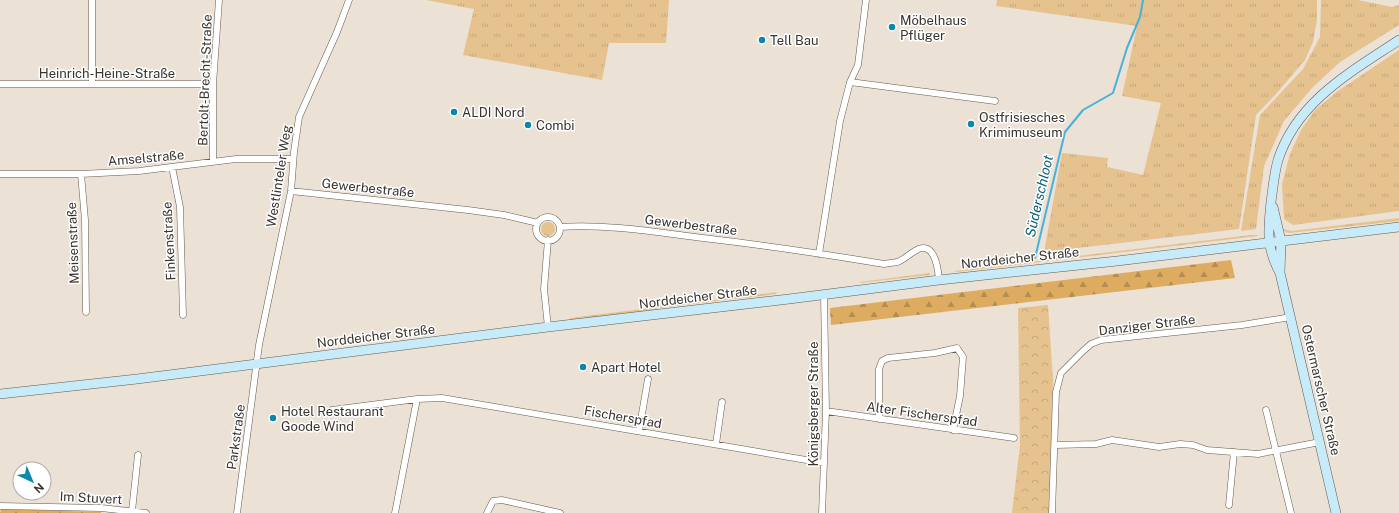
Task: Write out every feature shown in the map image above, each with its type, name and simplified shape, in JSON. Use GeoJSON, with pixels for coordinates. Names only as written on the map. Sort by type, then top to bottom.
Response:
{"type":"FeatureCollection","features":[{"type":"Feature","properties":{"kind":"main road","name":"Ostermarscher Straße"},"geometry":{"type":"LineString","coordinates":[[1336,513],[1291,317],[1280,273],[1273,260],[1269,242],[1269,222],[1274,175],[1278,160],[1290,133],[1302,115],[1315,100],[1332,86],[1399,40]]}},
{"type":"Feature","properties":{"kind":"main road","name":"Ostermarscher Straße"},"geometry":{"type":"LineString","coordinates":[[1271,202],[1281,241],[1280,273]]}},
{"type":"Feature","properties":{"kind":"main road","name":"Norddeicher Straße"},"geometry":{"type":"LineString","coordinates":[[0,394],[137,379],[548,327],[939,280],[1117,261],[1399,227]]}},
{"type":"Feature","properties":{"kind":"street"},"geometry":{"type":"LineString","coordinates":[[92,0],[92,84]]}},
{"type":"Feature","properties":{"kind":"street","name":"Bertolt-Brecht-Straße"},"geometry":{"type":"LineString","coordinates":[[213,161],[213,84],[219,0]]}},
{"type":"Feature","properties":{"kind":"street","name":"Westlinteler Weg"},"geometry":{"type":"LineString","coordinates":[[257,363],[259,345],[291,191],[293,159],[299,117],[337,32],[349,0]]}},
{"type":"Feature","properties":{"kind":"street"},"geometry":{"type":"LineString","coordinates":[[819,254],[840,121],[850,82],[858,65],[866,0]]}},
{"type":"Feature","properties":{"kind":"street"},"geometry":{"type":"LineString","coordinates":[[850,82],[995,101]]}},
{"type":"Feature","properties":{"kind":"street","name":"Heinrich-Heine-Straße"},"geometry":{"type":"LineString","coordinates":[[0,84],[213,84]]}},
{"type":"Feature","properties":{"kind":"street","name":"Amselstraße"},"geometry":{"type":"LineString","coordinates":[[0,174],[81,174],[172,167],[236,159],[293,159]]}},
{"type":"Feature","properties":{"kind":"street","name":"Finkenstraße"},"geometry":{"type":"LineString","coordinates":[[172,167],[180,208],[183,314]]}},
{"type":"Feature","properties":{"kind":"street","name":"Meisenstraße"},"geometry":{"type":"LineString","coordinates":[[81,174],[85,220],[86,312]]}},
{"type":"Feature","properties":{"kind":"street","name":"Gewerbestraße"},"geometry":{"type":"LineString","coordinates":[[291,191],[468,210],[504,215],[538,223],[542,219],[550,217],[556,220],[560,226],[620,228],[747,243],[884,264],[896,262],[915,250],[927,248],[933,253],[936,260],[939,280]]}},
{"type":"Feature","properties":{"kind":"street"},"geometry":{"type":"LineString","coordinates":[[538,223],[536,228],[538,234],[543,239],[548,240],[557,237],[560,231],[560,226]]}},
{"type":"Feature","properties":{"kind":"street"},"geometry":{"type":"LineString","coordinates":[[548,240],[544,289],[548,327]]}},
{"type":"Feature","properties":{"kind":"street","name":"Königsberger Straße"},"geometry":{"type":"LineString","coordinates":[[822,513],[826,411],[824,295]]}},
{"type":"Feature","properties":{"kind":"street","name":"Danziger Straße"},"geometry":{"type":"LineString","coordinates":[[1052,513],[1056,392],[1061,373],[1091,344],[1108,338],[1218,328],[1291,317]]}},
{"type":"Feature","properties":{"kind":"street"},"geometry":{"type":"LineString","coordinates":[[879,419],[879,369],[882,361],[888,358],[935,353],[957,348],[963,358],[960,396],[953,430]]}},
{"type":"Feature","properties":{"kind":"street","name":"Parkstraße"},"geometry":{"type":"LineString","coordinates":[[237,513],[257,363]]}},
{"type":"Feature","properties":{"kind":"street"},"geometry":{"type":"LineString","coordinates":[[639,431],[648,379]]}},
{"type":"Feature","properties":{"kind":"street","name":"Fischerspfad"},"geometry":{"type":"LineString","coordinates":[[332,410],[442,398],[824,463]]}},
{"type":"Feature","properties":{"kind":"street"},"geometry":{"type":"LineString","coordinates":[[395,513],[417,400]]}},
{"type":"Feature","properties":{"kind":"street"},"geometry":{"type":"LineString","coordinates":[[716,444],[722,402]]}},
{"type":"Feature","properties":{"kind":"street"},"geometry":{"type":"LineString","coordinates":[[1266,410],[1291,513]]}},
{"type":"Feature","properties":{"kind":"street","name":"Alter Fischerspfad"},"geometry":{"type":"LineString","coordinates":[[826,411],[1014,438]]}},
{"type":"Feature","properties":{"kind":"street"},"geometry":{"type":"LineString","coordinates":[[1055,445],[1096,444],[1112,440],[1159,447],[1180,444],[1193,445],[1207,450],[1258,454],[1320,442]]}},
{"type":"Feature","properties":{"kind":"street"},"geometry":{"type":"LineString","coordinates":[[1229,505],[1234,452]]}},
{"type":"Feature","properties":{"kind":"street","name":"Im Stuvert"},"geometry":{"type":"LineString","coordinates":[[132,511],[138,455]]}},
{"type":"Feature","properties":{"kind":"street"},"geometry":{"type":"LineString","coordinates":[[487,513],[493,501],[502,500],[560,513]]}},
{"type":"Feature","properties":{"kind":"street","name":"Im Stuvert"},"geometry":{"type":"LineString","coordinates":[[0,506],[101,508],[146,513]]}},
{"type":"Feature","properties":{"kind":"green space"},"geometry":{"type":"Polygon","coordinates":[[[426,0],[669,0],[666,43],[609,43],[602,80],[463,55],[474,9],[426,0]]]}},
{"type":"Feature","properties":{"kind":"green space"},"geometry":{"type":"Polygon","coordinates":[[[997,0],[1317,0],[1317,19],[1313,42],[1305,60],[1256,115],[1239,229],[1044,252],[1062,153],[1108,158],[1107,167],[1143,175],[1161,103],[1122,96],[1137,26],[996,6],[997,0]]]}},
{"type":"Feature","properties":{"kind":"green space"},"geometry":{"type":"Polygon","coordinates":[[[1321,0],[1358,0],[1392,7],[1399,5],[1399,25],[1340,62],[1312,88],[1284,121],[1264,166],[1256,229],[1241,231],[1260,115],[1303,69],[1320,37],[1321,0]]]}},
{"type":"Feature","properties":{"kind":"green space"},"geometry":{"type":"Polygon","coordinates":[[[1399,50],[1399,211],[1293,225],[1284,219],[1282,184],[1290,154],[1301,130],[1315,110],[1338,91],[1399,50]]]}},
{"type":"Feature","properties":{"kind":"green space"},"geometry":{"type":"Polygon","coordinates":[[[1399,218],[1399,221],[1289,233],[1282,229],[1292,231],[1399,218]]]}},
{"type":"Feature","properties":{"kind":"green space"},"geometry":{"type":"Polygon","coordinates":[[[548,222],[553,224],[555,229],[553,234],[548,236],[543,234],[541,229],[543,224],[548,222]]]}},
{"type":"Feature","properties":{"kind":"green space"},"geometry":{"type":"Polygon","coordinates":[[[1251,235],[1258,236],[957,272],[954,271],[1251,235]]]}},
{"type":"Feature","properties":{"kind":"green space"},"geometry":{"type":"Polygon","coordinates":[[[1231,260],[1235,278],[831,325],[830,308],[1231,260]]]}},
{"type":"Feature","properties":{"kind":"green space"},"geometry":{"type":"Polygon","coordinates":[[[930,273],[929,275],[860,283],[860,282],[930,273]]]}},
{"type":"Feature","properties":{"kind":"green space"},"geometry":{"type":"Polygon","coordinates":[[[777,292],[776,294],[658,308],[654,311],[571,320],[570,318],[777,292]]]}},
{"type":"Feature","properties":{"kind":"green space"},"geometry":{"type":"Polygon","coordinates":[[[1048,305],[1053,380],[1049,513],[1012,513],[1020,445],[1018,308],[1048,305]]]}},
{"type":"Feature","properties":{"kind":"green space"},"geometry":{"type":"Polygon","coordinates":[[[1,509],[101,512],[101,513],[0,513],[1,509]]]}},
{"type":"Feature","properties":{"kind":"waterway","name":"Süderschloot"},"geometry":{"type":"LineString","coordinates":[[1035,258],[1065,132],[1083,110],[1113,93],[1127,48],[1140,17],[1143,0]]}},
{"type":"Feature","properties":{"kind":"place","name":"Möbelhaus Pflüger"},"geometry":{"type":"Point","coordinates":[892,27]}},
{"type":"Feature","properties":{"kind":"place","name":"Tell Bau"},"geometry":{"type":"Point","coordinates":[762,40]}},
{"type":"Feature","properties":{"kind":"place","name":"ALDI Nord"},"geometry":{"type":"Point","coordinates":[454,112]}},
{"type":"Feature","properties":{"kind":"place","name":"Ostfrisiesches Krimimuseum"},"geometry":{"type":"Point","coordinates":[971,124]}},
{"type":"Feature","properties":{"kind":"place","name":"Combi"},"geometry":{"type":"Point","coordinates":[528,125]}},
{"type":"Feature","properties":{"kind":"place","name":"Apart Hotel"},"geometry":{"type":"Point","coordinates":[583,367]}},
{"type":"Feature","properties":{"kind":"place","name":"Hotel Restaurant Goode Wind"},"geometry":{"type":"Point","coordinates":[273,418]}}]}
